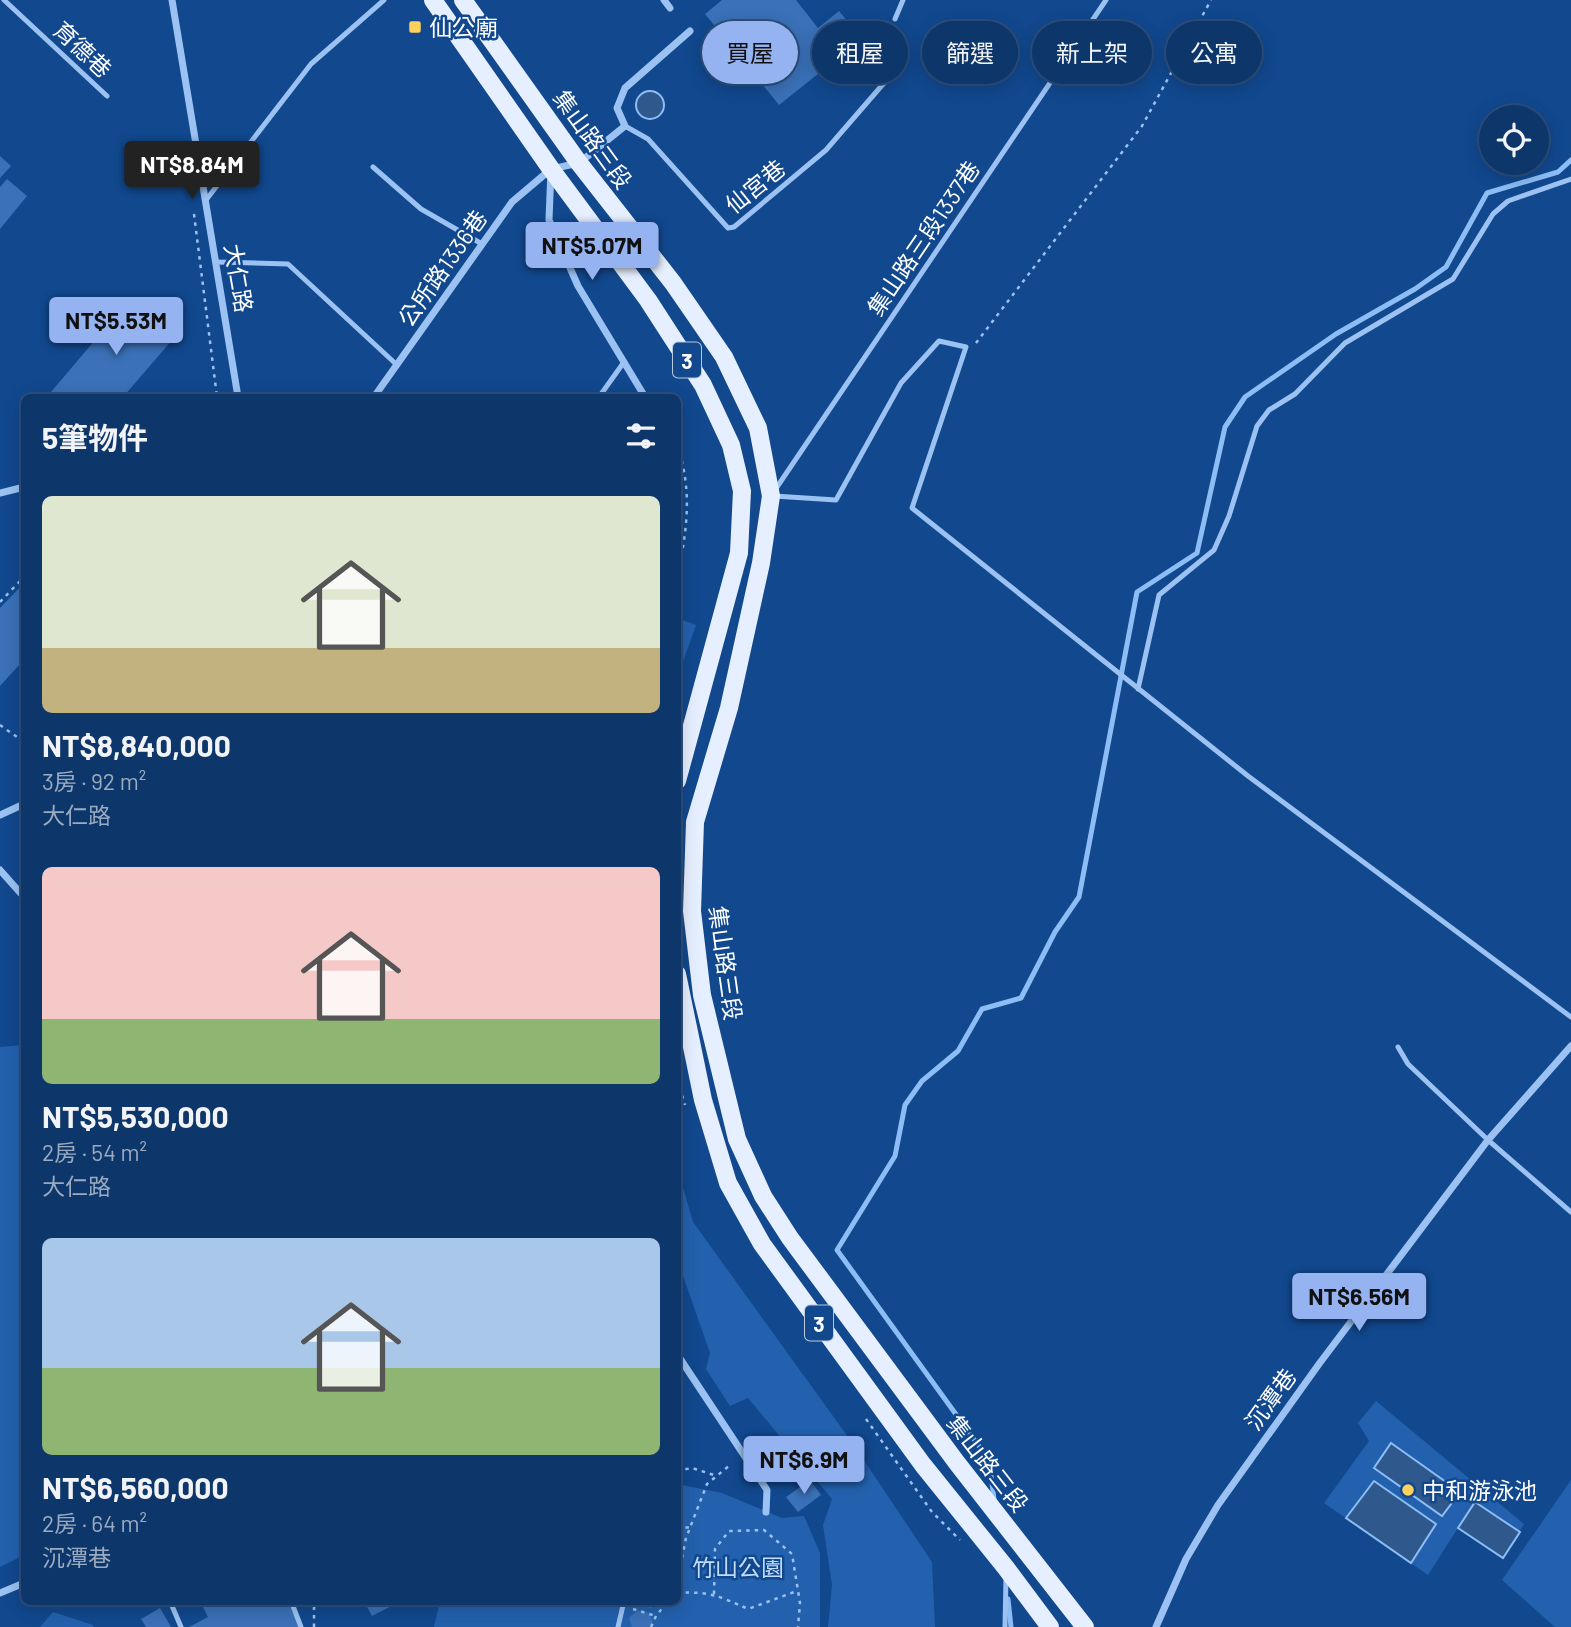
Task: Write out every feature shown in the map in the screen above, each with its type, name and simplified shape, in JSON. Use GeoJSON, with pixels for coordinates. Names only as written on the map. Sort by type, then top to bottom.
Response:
{"type":"FeatureCollection","features":[{"type":"Feature","properties":{"kind":"main road","name":"3"},"geometry":{"type":"LineString","coordinates":[[433,0],[551,169],[648,300],[703,385],[731,445],[742,491],[739,552],[681,766]]}},
{"type":"Feature","properties":{"kind":"main road","name":"集山路三段"},"geometry":{"type":"LineString","coordinates":[[470,2],[579,163],[673,284],[724,357],[758,428],[771,496],[761,563],[729,708],[695,822],[692,911],[702,995],[737,1139],[769,1207],[797,1249],[948,1453],[1085,1627]]}},
{"type":"Feature","properties":{"kind":"main road","name":"集山路三段"},"geometry":{"type":"LineString","coordinates":[[681,993],[703,1100],[728,1183],[762,1244],[923,1465],[1050,1627]]}},
{"type":"Feature","properties":{"kind":"street","name":"大仁路"},"geometry":{"type":"LineString","coordinates":[[172,0],[238,394]]}},
{"type":"Feature","properties":{"kind":"street"},"geometry":{"type":"LineString","coordinates":[[664,0],[670,8]]}},
{"type":"Feature","properties":{"kind":"street"},"geometry":{"type":"LineString","coordinates":[[643,394],[578,286],[550,220],[551,169],[579,163],[625,126],[617,108],[625,88],[690,31]]}},
{"type":"Feature","properties":{"kind":"street","name":"公所路1336巷"},"geometry":{"type":"LineString","coordinates":[[376,394],[512,202],[551,169]]}},
{"type":"Feature","properties":{"kind":"street"},"geometry":{"type":"LineString","coordinates":[[0,493],[21,488]]}},
{"type":"Feature","properties":{"kind":"street"},"geometry":{"type":"LineString","coordinates":[[0,816],[21,806]]}},
{"type":"Feature","properties":{"kind":"street"},"geometry":{"type":"LineString","coordinates":[[0,870],[21,894]]}},
{"type":"Feature","properties":{"kind":"street","name":"沉潭巷"},"geometry":{"type":"LineString","coordinates":[[1156,1627],[1186,1559],[1218,1505],[1319,1364],[1489,1140],[1570,1049]]}},
{"type":"Feature","properties":{"kind":"street"},"geometry":{"type":"LineString","coordinates":[[681,1360],[767,1490],[766,1512]]}},
{"type":"Feature","properties":{"kind":"street"},"geometry":{"type":"LineString","coordinates":[[0,1593],[21,1584]]}},
{"type":"Feature","properties":{"kind":"lane","name":"育德巷"},"geometry":{"type":"LineString","coordinates":[[4,0],[107,96]]}},
{"type":"Feature","properties":{"kind":"lane"},"geometry":{"type":"LineString","coordinates":[[206,200],[311,64],[384,0]]}},
{"type":"Feature","properties":{"kind":"lane"},"geometry":{"type":"LineString","coordinates":[[895,19],[903,0]]}},
{"type":"Feature","properties":{"kind":"lane","name":"集山路三段1337巷"},"geometry":{"type":"LineString","coordinates":[[771,496],[1106,0]]}},
{"type":"Feature","properties":{"kind":"lane","name":"仙宮巷"},"geometry":{"type":"LineString","coordinates":[[625,126],[648,139],[728,228],[734,227],[827,150],[883,84]]}},
{"type":"Feature","properties":{"kind":"lane"},"geometry":{"type":"LineString","coordinates":[[373,167],[421,209],[482,244]]}},
{"type":"Feature","properties":{"kind":"lane"},"geometry":{"type":"LineString","coordinates":[[1138,689],[1158,594],[1214,550],[1229,516],[1257,426],[1269,410],[1295,394],[1345,343],[1453,279],[1493,214],[1508,201],[1571,179]]}},
{"type":"Feature","properties":{"kind":"lane"},"geometry":{"type":"LineString","coordinates":[[216,262],[288,264],[397,365]]}},
{"type":"Feature","properties":{"kind":"lane"},"geometry":{"type":"LineString","coordinates":[[771,496],[836,500],[901,383],[939,341],[966,347],[912,508],[1248,776],[1571,1017]]}},
{"type":"Feature","properties":{"kind":"lane"},"geometry":{"type":"LineString","coordinates":[[601,394],[624,362]]}},
{"type":"Feature","properties":{"kind":"lane"},"geometry":{"type":"LineString","coordinates":[[1398,1047],[1408,1064],[1571,1212]]}},
{"type":"Feature","properties":{"kind":"lane"},"geometry":{"type":"LineString","coordinates":[[1005,1627],[1006,1568],[1028,1554]]}},
{"type":"Feature","properties":{"kind":"lane"},"geometry":{"type":"LineString","coordinates":[[172,1605],[181,1627]]}},
{"type":"Feature","properties":{"kind":"lane"},"geometry":{"type":"LineString","coordinates":[[293,1605],[301,1627]]}},
{"type":"Feature","properties":{"kind":"lane"},"geometry":{"type":"LineString","coordinates":[[618,1627],[623,1605]]}},
{"type":"Feature","properties":{"kind":"path"},"geometry":{"type":"LineString","coordinates":[[958,371],[977,340],[1142,126],[1211,0]]}},
{"type":"Feature","properties":{"kind":"path"},"geometry":{"type":"LineString","coordinates":[[208,212],[194,214],[216,394]]}},
{"type":"Feature","properties":{"kind":"path"},"geometry":{"type":"LineString","coordinates":[[681,457],[688,515],[681,556]]}},
{"type":"Feature","properties":{"kind":"path"},"geometry":{"type":"LineString","coordinates":[[0,602],[21,580]]}},
{"type":"Feature","properties":{"kind":"path"},"geometry":{"type":"LineString","coordinates":[[0,725],[17,737],[21,736]]}},
{"type":"Feature","properties":{"kind":"path"},"geometry":{"type":"LineString","coordinates":[[681,1563],[686,1538],[707,1484],[730,1465]]}},
{"type":"Feature","properties":{"kind":"path"},"geometry":{"type":"LineString","coordinates":[[681,1470],[692,1468],[717,1476]]}},
{"type":"Feature","properties":{"kind":"path"},"geometry":{"type":"LineString","coordinates":[[938,1518],[960,1541]]}},
{"type":"Feature","properties":{"kind":"path"},"geometry":{"type":"LineString","coordinates":[[681,1528],[690,1527]]}},
{"type":"Feature","properties":{"kind":"path"},"geometry":{"type":"LineString","coordinates":[[714,1594],[716,1549],[729,1531],[764,1530],[792,1555],[800,1603],[799,1627]]}},
{"type":"Feature","properties":{"kind":"path"},"geometry":{"type":"LineString","coordinates":[[681,1593],[714,1594],[748,1609],[798,1591]]}},
{"type":"Feature","properties":{"kind":"path"},"geometry":{"type":"LineString","coordinates":[[314,1627],[316,1605]]}},
{"type":"Feature","properties":{"kind":"path"},"geometry":{"type":"LineString","coordinates":[[651,1627],[665,1605]]}},
{"type":"Feature","properties":{"kind":"path"},"geometry":{"type":"LineString","coordinates":[[636,1610],[656,1616]]}},
{"type":"Feature","properties":{"kind":"green space"},"geometry":{"type":"Polygon","coordinates":[[[681,619],[696,625],[681,668],[681,619]]]}},
{"type":"Feature","properties":{"kind":"green space"},"geometry":{"type":"Polygon","coordinates":[[[21,1045],[21,1556],[0,1567],[0,1047],[21,1045]]]}},
{"type":"Feature","properties":{"kind":"green space"},"geometry":{"type":"Polygon","coordinates":[[[681,1181],[693,1222],[851,1441],[932,1562],[935,1627],[828,1627],[832,1585],[823,1525],[832,1499],[748,1398],[730,1406],[706,1369],[710,1353],[683,1276],[681,1181]]]}},
{"type":"Feature","properties":{"kind":"green space","name":"中和游泳池"},"geometry":{"type":"Polygon","coordinates":[[[1376,1401],[1524,1524],[1503,1558],[1458,1528],[1428,1575],[1324,1503],[1369,1441],[1358,1423],[1376,1401]]]}},
{"type":"Feature","properties":{"kind":"green space"},"geometry":{"type":"Polygon","coordinates":[[[1571,1480],[1571,1627],[1555,1627],[1502,1580],[1571,1480]]]}},
{"type":"Feature","properties":{"kind":"green space","name":"竹山公園"},"geometry":{"type":"Polygon","coordinates":[[[681,1485],[722,1493],[782,1518],[804,1516],[820,1553],[820,1627],[434,1627],[439,1605],[681,1605],[681,1485]]]}},
{"type":"Feature","properties":{"kind":"green space"},"geometry":{"type":"Polygon","coordinates":[[[53,1612],[93,1625],[94,1627],[40,1627],[53,1612]]]}},
{"type":"Feature","properties":{"kind":"shaded area"},"geometry":{"type":"Polygon","coordinates":[[[650,91],[660,95],[664,105],[660,115],[650,119],[640,115],[636,105],[640,95],[650,91]]]}},
{"type":"Feature","properties":{"kind":"shaded area"},"geometry":{"type":"Polygon","coordinates":[[[1391,1443],[1460,1492],[1442,1516],[1374,1468],[1391,1443]]]}},
{"type":"Feature","properties":{"kind":"shaded area"},"geometry":{"type":"Polygon","coordinates":[[[1374,1481],[1436,1524],[1411,1563],[1346,1518],[1374,1481]]]}},
{"type":"Feature","properties":{"kind":"shaded area"},"geometry":{"type":"Polygon","coordinates":[[[1475,1502],[1520,1532],[1503,1558],[1458,1528],[1475,1502]]]}},
{"type":"Feature","properties":{"kind":"building"},"geometry":{"type":"Polygon","coordinates":[[[722,0],[796,0],[812,21],[812,79],[779,105],[762,84],[798,84],[798,21],[711,21],[705,14],[722,0]]]}},
{"type":"Feature","properties":{"kind":"building"},"geometry":{"type":"Polygon","coordinates":[[[839,11],[847,21],[827,21],[839,11]]]}},
{"type":"Feature","properties":{"kind":"building"},"geometry":{"type":"Polygon","coordinates":[[[0,156],[11,166],[0,178],[0,156]]]}},
{"type":"Feature","properties":{"kind":"building"},"geometry":{"type":"Polygon","coordinates":[[[7,179],[27,196],[0,229],[0,187],[7,179]]]}},
{"type":"Feature","properties":{"kind":"building"},"geometry":{"type":"Polygon","coordinates":[[[128,301],[173,339],[126,394],[51,392],[128,301]]]}},
{"type":"Feature","properties":{"kind":"building"},"geometry":{"type":"Polygon","coordinates":[[[21,586],[21,663],[0,686],[0,608],[21,586]]]}},
{"type":"Feature","properties":{"kind":"building"},"geometry":{"type":"Polygon","coordinates":[[[810,1480],[821,1495],[798,1512],[786,1497],[810,1480]]]}},
{"type":"Feature","properties":{"kind":"building"},"geometry":{"type":"Polygon","coordinates":[[[202,1605],[289,1605],[300,1627],[189,1627],[208,1617],[202,1605]]]}},
{"type":"Feature","properties":{"kind":"building"},"geometry":{"type":"Polygon","coordinates":[[[366,1605],[393,1605],[372,1616],[366,1605]]]}},
{"type":"Feature","properties":{"kind":"building"},"geometry":{"type":"Polygon","coordinates":[[[160,1608],[171,1627],[146,1627],[141,1619],[160,1608]]]}},
{"type":"Feature","properties":{"kind":"building"},"geometry":{"type":"Polygon","coordinates":[[[638,1610],[649,1613],[653,1622],[649,1627],[632,1627],[629,1618],[638,1610]]]}},
{"type":"Feature","properties":{"kind":"waterway"},"geometry":{"type":"LineString","coordinates":[[994,1499],[989,1460],[837,1250],[895,1156],[905,1105],[922,1081],[958,1051],[982,1009],[1021,998],[1055,932],[1079,897],[1137,592],[1197,553],[1225,427],[1245,397],[1336,334],[1415,289],[1446,267],[1487,193],[1558,172],[1571,160]]}},
{"type":"Feature","properties":{"kind":"waterway"},"geometry":{"type":"LineString","coordinates":[[1008,1599],[1011,1627]]}},
{"type":"Feature","properties":{"kind":"place","name":"仙公廟"},"geometry":{"type":"Point","coordinates":[415,27]}},
{"type":"Feature","properties":{"kind":"place","name":"中和游泳池"},"geometry":{"type":"Point","coordinates":[1408,1490]}}]}
